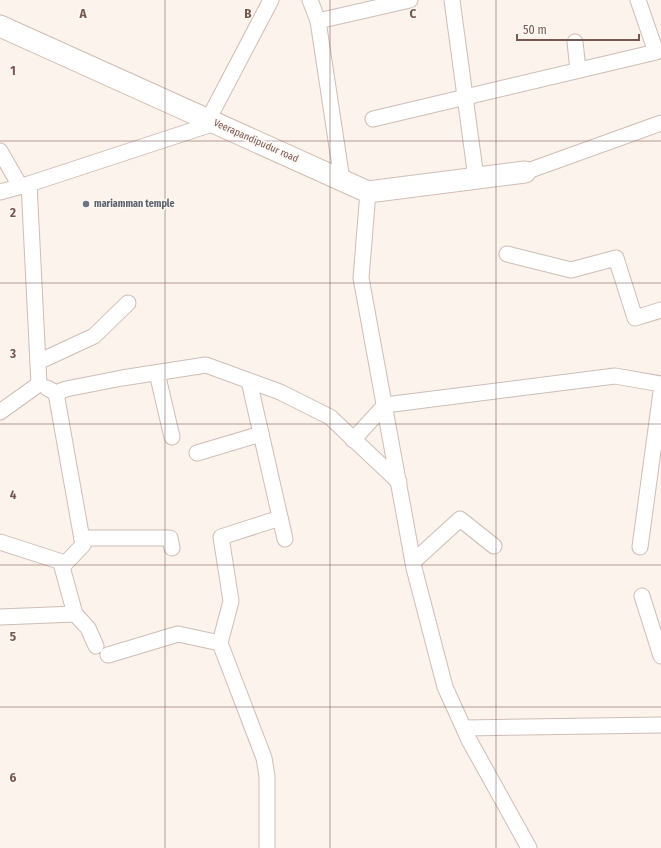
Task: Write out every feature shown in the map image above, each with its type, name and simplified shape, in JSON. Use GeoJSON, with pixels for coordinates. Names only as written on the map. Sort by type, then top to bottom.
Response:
{"type":"FeatureCollection","features":[{"type":"Feature","properties":{"kind":"street"},"geometry":{"type":"LineString","coordinates":[[0,192],[25,185],[211,121],[271,0]]}},
{"type":"Feature","properties":{"kind":"street"},"geometry":{"type":"LineString","coordinates":[[310,0],[318,21],[342,180]]}},
{"type":"Feature","properties":{"kind":"street"},"geometry":{"type":"LineString","coordinates":[[318,21],[410,0]]}},
{"type":"Feature","properties":{"kind":"street"},"geometry":{"type":"LineString","coordinates":[[452,0],[476,178]]}},
{"type":"Feature","properties":{"kind":"street"},"geometry":{"type":"LineString","coordinates":[[373,119],[656,52],[638,0]]}},
{"type":"Feature","properties":{"kind":"street","name":"Veerapandipudur road"},"geometry":{"type":"LineString","coordinates":[[0,26],[368,192]]}},
{"type":"Feature","properties":{"kind":"street"},"geometry":{"type":"LineString","coordinates":[[575,42],[578,70]]}},
{"type":"Feature","properties":{"kind":"street"},"geometry":{"type":"LineString","coordinates":[[529,848],[464,728],[445,687],[413,562],[361,278],[368,192],[525,172],[661,123]]}},
{"type":"Feature","properties":{"kind":"street"},"geometry":{"type":"LineString","coordinates":[[0,151],[25,185],[39,384]]}},
{"type":"Feature","properties":{"kind":"street"},"geometry":{"type":"LineString","coordinates":[[507,254],[571,270],[616,258],[635,318],[661,310]]}},
{"type":"Feature","properties":{"kind":"street"},"geometry":{"type":"LineString","coordinates":[[38,362],[94,336],[128,303]]}},
{"type":"Feature","properties":{"kind":"street"},"geometry":{"type":"LineString","coordinates":[[39,384],[56,393],[66,389],[108,381],[206,365],[280,392],[330,417],[399,482]]}},
{"type":"Feature","properties":{"kind":"street"},"geometry":{"type":"LineString","coordinates":[[157,372],[172,437]]}},
{"type":"Feature","properties":{"kind":"street"},"geometry":{"type":"LineString","coordinates":[[354,440],[385,405],[615,376],[661,384]]}},
{"type":"Feature","properties":{"kind":"street"},"geometry":{"type":"LineString","coordinates":[[249,381],[285,539]]}},
{"type":"Feature","properties":{"kind":"street"},"geometry":{"type":"LineString","coordinates":[[0,412],[39,384]]}},
{"type":"Feature","properties":{"kind":"street"},"geometry":{"type":"LineString","coordinates":[[640,547],[661,392]]}},
{"type":"Feature","properties":{"kind":"street"},"geometry":{"type":"LineString","coordinates":[[56,393],[84,545],[62,567],[75,614],[88,628],[102,651],[178,634],[220,643]]}},
{"type":"Feature","properties":{"kind":"street"},"geometry":{"type":"LineString","coordinates":[[197,453],[261,434]]}},
{"type":"Feature","properties":{"kind":"street"},"geometry":{"type":"LineString","coordinates":[[268,848],[267,776],[264,758],[220,643],[231,600],[221,537],[280,518]]}},
{"type":"Feature","properties":{"kind":"street"},"geometry":{"type":"LineString","coordinates":[[413,562],[460,519],[494,546]]}},
{"type":"Feature","properties":{"kind":"street"},"geometry":{"type":"LineString","coordinates":[[82,538],[170,538],[172,548]]}},
{"type":"Feature","properties":{"kind":"street"},"geometry":{"type":"LineString","coordinates":[[0,542],[65,563]]}},
{"type":"Feature","properties":{"kind":"street"},"geometry":{"type":"LineString","coordinates":[[642,596],[661,656]]}},
{"type":"Feature","properties":{"kind":"street"},"geometry":{"type":"LineString","coordinates":[[0,617],[75,614]]}},
{"type":"Feature","properties":{"kind":"street"},"geometry":{"type":"LineString","coordinates":[[464,728],[661,725]]}},
{"type":"Feature","properties":{"kind":"place","name":"mariamman temple"},"geometry":{"type":"Point","coordinates":[86,204]}}]}
